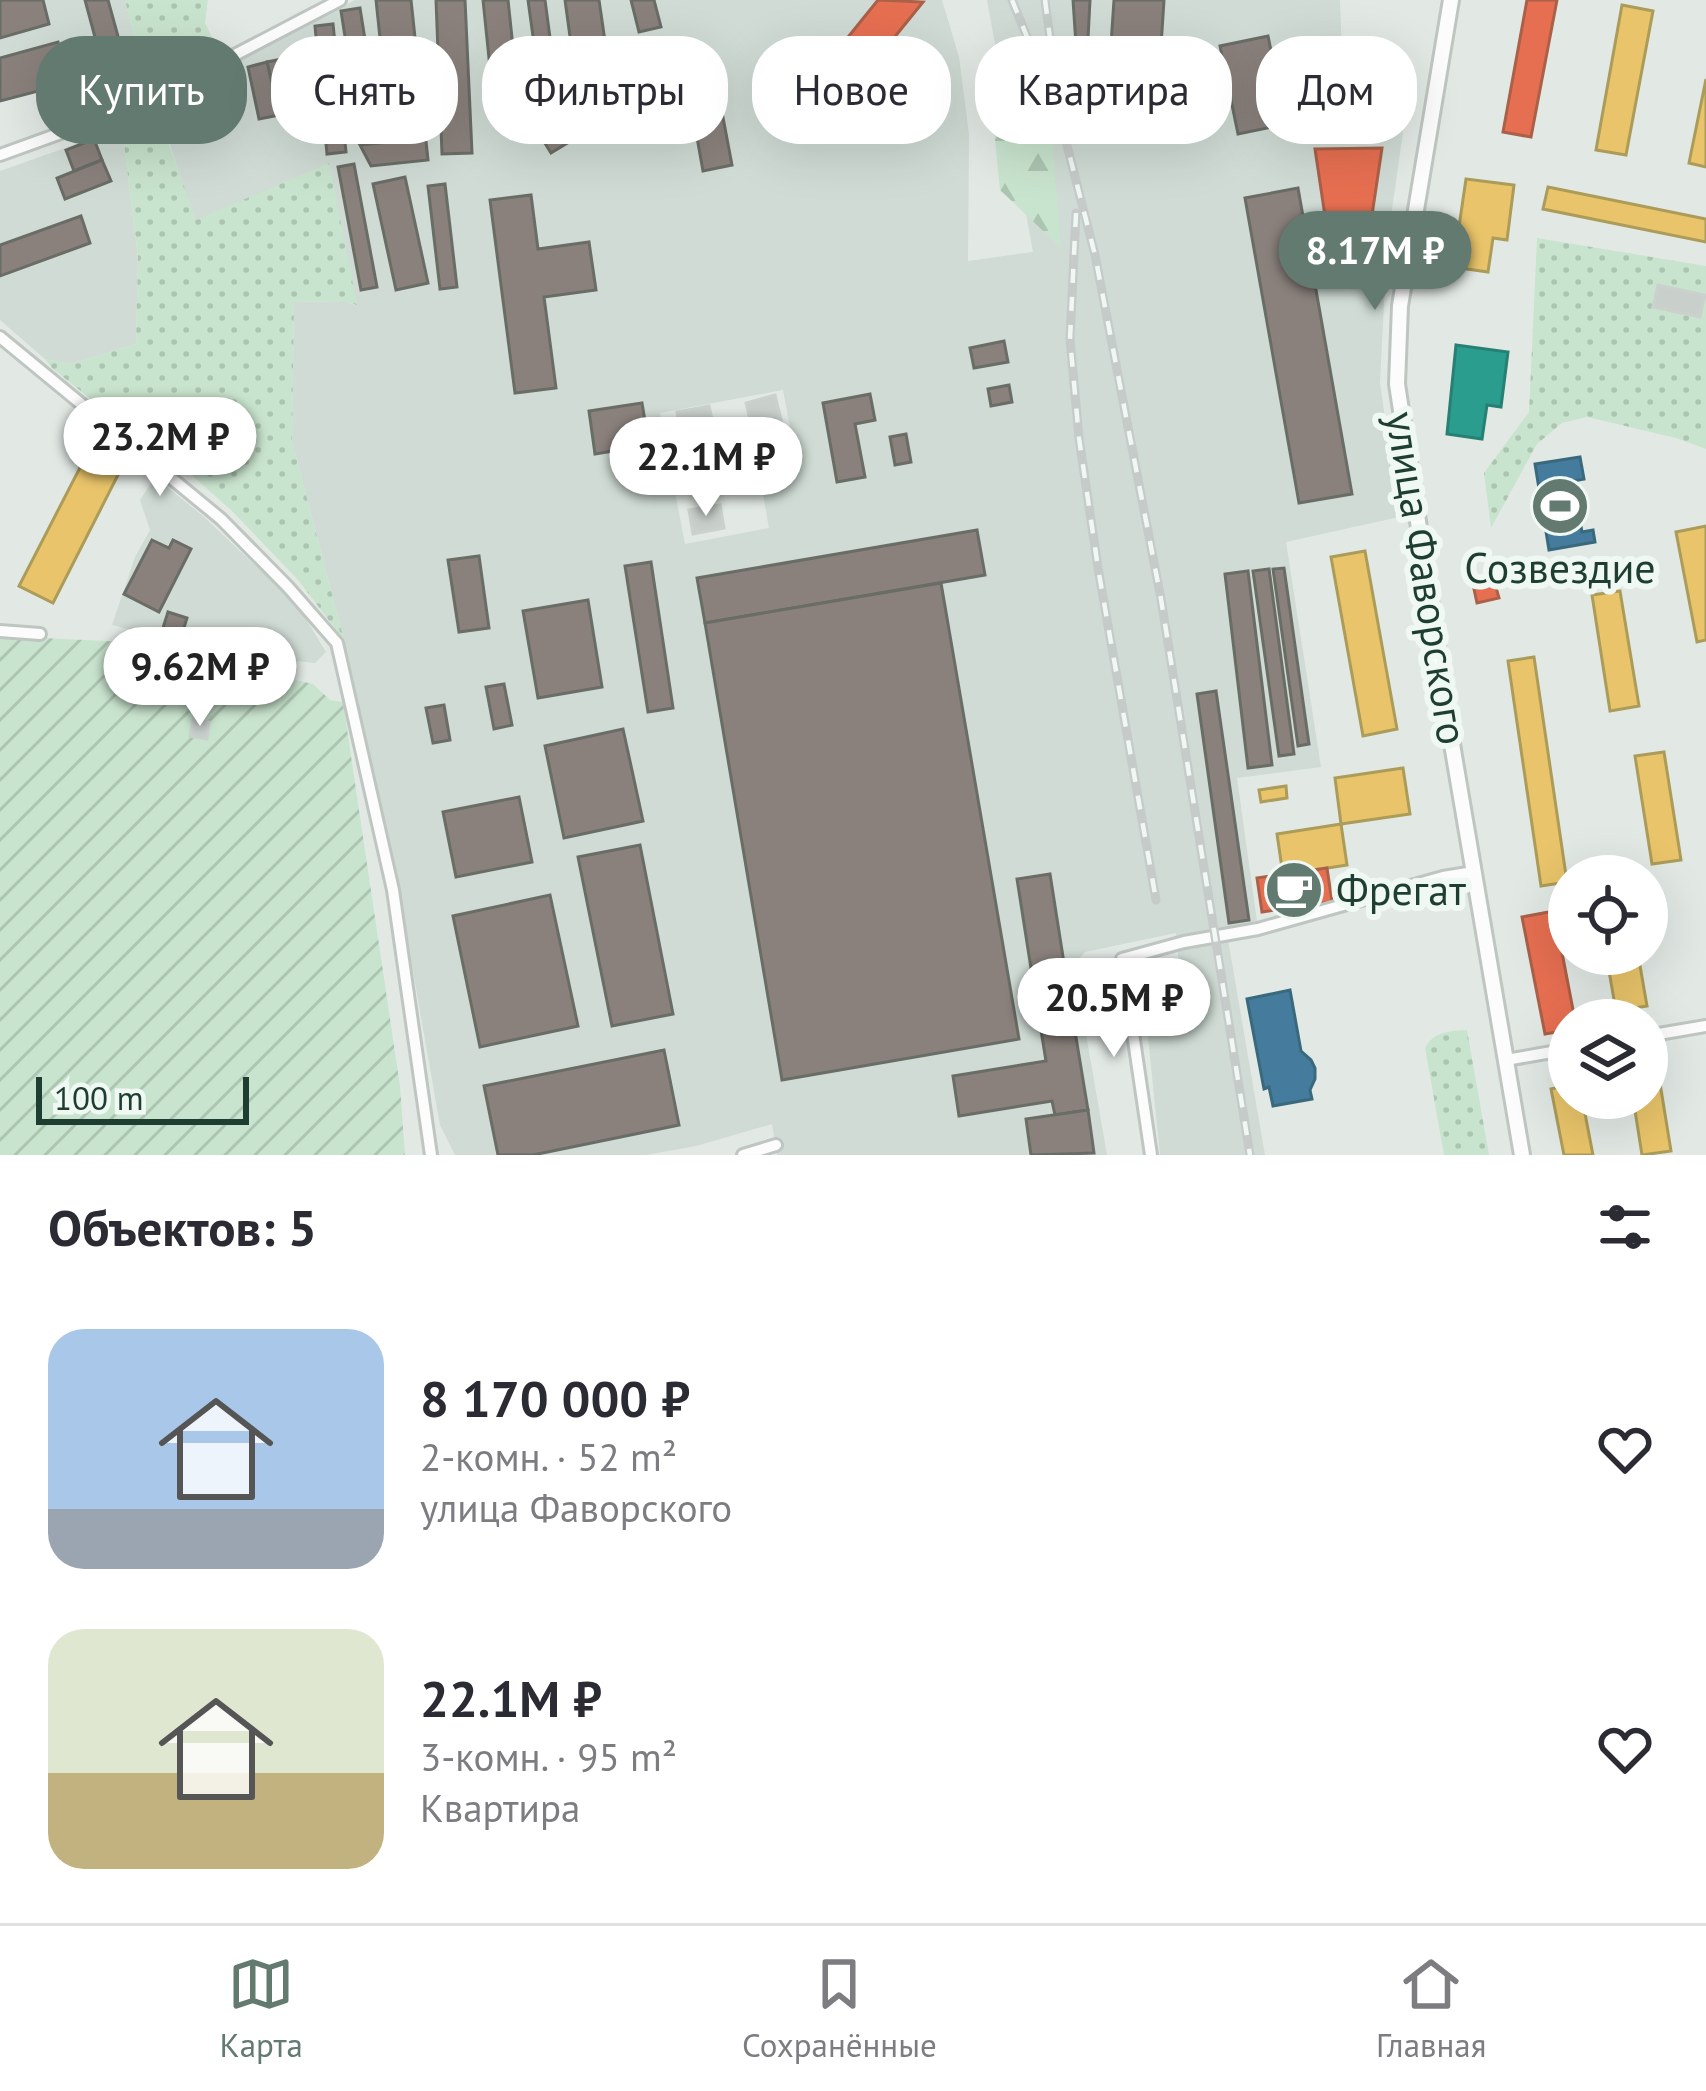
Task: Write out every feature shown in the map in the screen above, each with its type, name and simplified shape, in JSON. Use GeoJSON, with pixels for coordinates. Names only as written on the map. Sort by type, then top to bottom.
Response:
{"type":"FeatureCollection","features":[{"type":"Feature","properties":{"kind":"street"},"geometry":{"type":"LineString","coordinates":[[0,155],[141,104],[340,0]]}},
{"type":"Feature","properties":{"kind":"street","name":"улица Фаворского"},"geometry":{"type":"LineString","coordinates":[[1451,0],[1400,306],[1397,384],[1522,1155]]}},
{"type":"Feature","properties":{"kind":"street"},"geometry":{"type":"LineString","coordinates":[[0,337],[220,519],[337,643],[393,890],[431,1155]]}},
{"type":"Feature","properties":{"kind":"street"},"geometry":{"type":"LineString","coordinates":[[0,631],[40,634]]}},
{"type":"Feature","properties":{"kind":"street"},"geometry":{"type":"LineString","coordinates":[[1150,1155],[1122,959],[1474,872]]}},
{"type":"Feature","properties":{"kind":"street"},"geometry":{"type":"LineString","coordinates":[[1668,1032],[1706,1026]]}},
{"type":"Feature","properties":{"kind":"street"},"geometry":{"type":"LineString","coordinates":[[1506,1060],[1548,1052]]}},
{"type":"Feature","properties":{"kind":"street"},"geometry":{"type":"LineString","coordinates":[[743,1155],[776,1145]]}},
{"type":"Feature","properties":{"kind":"shaded area"},"geometry":{"type":"Polygon","coordinates":[[[0,0],[125,0],[134,36],[36,36],[36,92],[0,101],[0,0]]]}},
{"type":"Feature","properties":{"kind":"shaded area"},"geometry":{"type":"Polygon","coordinates":[[[355,0],[942,0],[959,57],[969,134],[968,261],[1033,252],[1013,144],[1232,144],[1232,36],[994,36],[987,0],[1340,0],[1341,36],[1256,36],[1256,144],[1401,144],[1387,245],[1380,383],[1399,517],[1286,542],[1321,767],[1237,778],[1257,921],[1223,928],[1265,1155],[1160,1155],[1144,997],[1162,971],[1179,965],[1176,933],[1085,952],[1074,965],[1107,1155],[777,1155],[772,1124],[646,1155],[455,1155],[440,1125],[402,909],[344,640],[292,441],[294,302],[355,305],[329,164],[195,221],[170,144],[247,144],[247,57],[271,44],[271,144],[458,144],[458,36],[286,36],[355,0]],[[783,390],[660,413],[685,544],[769,528],[759,472],[797,464],[783,390]]]}},
{"type":"Feature","properties":{"kind":"shaded area"},"geometry":{"type":"Polygon","coordinates":[[[77,144],[124,144],[138,258],[136,344],[71,364],[45,359],[0,320],[0,171],[77,144]]]}},
{"type":"Feature","properties":{"kind":"shaded area"},"geometry":{"type":"Polygon","coordinates":[[[155,477],[298,606],[326,652],[315,663],[231,654],[112,625],[135,557],[150,530],[140,500],[155,477]]]}},
{"type":"Feature","properties":{"kind":"green space"},"geometry":{"type":"Polygon","coordinates":[[[125,0],[208,0],[205,23],[212,36],[134,36],[125,0]]]}},
{"type":"Feature","properties":{"kind":"green space"},"geometry":{"type":"Polygon","coordinates":[[[124,144],[169,144],[196,220],[329,163],[357,305],[294,302],[292,441],[344,640],[298,580],[232,511],[45,359],[71,364],[136,344],[138,257],[124,144]]]}},
{"type":"Feature","properties":{"kind":"green space"},"geometry":{"type":"Polygon","coordinates":[[[995,144],[1052,144],[1061,248],[1000,190],[995,144]]]}},
{"type":"Feature","properties":{"kind":"green space"},"geometry":{"type":"Polygon","coordinates":[[[1537,238],[1706,266],[1706,449],[1587,417],[1562,423],[1537,444],[1491,528],[1484,473],[1529,412],[1537,238]]]}},
{"type":"Feature","properties":{"kind":"green space"},"geometry":{"type":"Polygon","coordinates":[[[0,636],[127,642],[313,684],[330,700],[343,702],[400,1086],[405,1155],[0,1155],[0,636]]]}},
{"type":"Feature","properties":{"kind":"green space"},"geometry":{"type":"Polygon","coordinates":[[[1467,1030],[1489,1155],[1444,1155],[1425,1048],[1438,1035],[1467,1030]]]}},
{"type":"Feature","properties":{"kind":"building: Жильё"},"geometry":{"type":"Polygon","coordinates":[[[1622,5],[1653,11],[1626,155],[1596,150],[1622,5]]]}},
{"type":"Feature","properties":{"kind":"building: Жильё"},"geometry":{"type":"Polygon","coordinates":[[[1706,79],[1706,167],[1689,163],[1706,79]]]}},
{"type":"Feature","properties":{"kind":"building: Жильё"},"geometry":{"type":"Polygon","coordinates":[[[1466,179],[1514,185],[1507,240],[1493,238],[1488,272],[1453,267],[1466,179]]]}},
{"type":"Feature","properties":{"kind":"building: Жильё"},"geometry":{"type":"Polygon","coordinates":[[[1548,187],[1706,219],[1706,242],[1543,209],[1548,187]]]}},
{"type":"Feature","properties":{"kind":"building: Жильё"},"geometry":{"type":"Polygon","coordinates":[[[87,454],[120,471],[53,603],[19,586],[87,454]]]}},
{"type":"Feature","properties":{"kind":"building: Жильё"},"geometry":{"type":"Polygon","coordinates":[[[1706,526],[1706,640],[1697,642],[1676,532],[1706,526]]]}},
{"type":"Feature","properties":{"kind":"building: Жильё"},"geometry":{"type":"Polygon","coordinates":[[[1365,551],[1397,729],[1363,736],[1331,557],[1365,551]]]}},
{"type":"Feature","properties":{"kind":"building: Жильё"},"geometry":{"type":"Polygon","coordinates":[[[1620,591],[1639,706],[1610,711],[1592,595],[1620,591]]]}},
{"type":"Feature","properties":{"kind":"building: Жильё"},"geometry":{"type":"Polygon","coordinates":[[[1534,657],[1563,855],[1548,855],[1548,885],[1541,886],[1508,661],[1534,657]]]}},
{"type":"Feature","properties":{"kind":"building: Жильё"},"geometry":{"type":"Polygon","coordinates":[[[1664,752],[1681,860],[1668,862],[1668,855],[1651,855],[1635,756],[1664,752]]]}},
{"type":"Feature","properties":{"kind":"building: Жильё"},"geometry":{"type":"Polygon","coordinates":[[[1403,768],[1410,814],[1341,824],[1335,778],[1403,768]]]}},
{"type":"Feature","properties":{"kind":"building: Жильё"},"geometry":{"type":"Polygon","coordinates":[[[1286,786],[1287,798],[1261,802],[1259,790],[1286,786]]]}},
{"type":"Feature","properties":{"kind":"building: Жильё"},"geometry":{"type":"Polygon","coordinates":[[[1341,824],[1347,865],[1283,875],[1277,834],[1341,824]]]}},
{"type":"Feature","properties":{"kind":"building: Жильё"},"geometry":{"type":"Polygon","coordinates":[[[1610,975],[1642,975],[1646,999],[1614,999],[1610,975]]]}},
{"type":"Feature","properties":{"kind":"building: Жильё"},"geometry":{"type":"Polygon","coordinates":[[[1557,1119],[1586,1119],[1593,1155],[1564,1155],[1557,1119]]]}},
{"type":"Feature","properties":{"kind":"building: Жильё"},"geometry":{"type":"Polygon","coordinates":[[[1636,1119],[1666,1119],[1671,1151],[1642,1155],[1636,1119]]]}},
{"type":"Feature","properties":{"kind":"building: Торговля"},"geometry":{"type":"Polygon","coordinates":[[[878,0],[923,2],[896,36],[849,36],[878,0]]]}},
{"type":"Feature","properties":{"kind":"building: Торговля"},"geometry":{"type":"Polygon","coordinates":[[[1527,0],[1557,0],[1531,137],[1503,132],[1527,0]]]}},
{"type":"Feature","properties":{"kind":"building: Торговля"},"geometry":{"type":"Polygon","coordinates":[[[1382,148],[1372,215],[1325,216],[1315,149],[1382,148]]]}},
{"type":"Feature","properties":{"kind":"building: Торговля"},"geometry":{"type":"Polygon","coordinates":[[[1495,584],[1499,598],[1477,603],[1474,589],[1495,584]]]}},
{"type":"Feature","properties":{"kind":"building: Торговля","name":"Фрегат"},"geometry":{"type":"Polygon","coordinates":[[[1327,868],[1332,902],[1262,912],[1257,878],[1327,868]]]}},
{"type":"Feature","properties":{"kind":"building: Торговля"},"geometry":{"type":"Polygon","coordinates":[[[1548,912],[1548,975],[1566,975],[1571,999],[1548,999],[1548,1034],[1545,1034],[1522,917],[1548,912]]]}},
{"type":"Feature","properties":{"kind":"building: Школы"},"geometry":{"type":"Polygon","coordinates":[[[1456,345],[1508,352],[1501,407],[1487,405],[1482,439],[1447,434],[1456,345]]]}},
{"type":"Feature","properties":{"kind":"building: Учреждения","name":"Созвездие"},"geometry":{"type":"Polygon","coordinates":[[[1580,457],[1584,479],[1573,481],[1582,532],[1593,530],[1595,542],[1549,550],[1535,464],[1580,457]]]}},
{"type":"Feature","properties":{"kind":"building: Учреждения"},"geometry":{"type":"Polygon","coordinates":[[[1290,990],[1301,1051],[1315,1068],[1315,1079],[1312,1099],[1273,1106],[1269,1087],[1264,1089],[1247,999],[1290,990]]]}},
{"type":"Feature","properties":{"kind":"building: Промзона"},"geometry":{"type":"Polygon","coordinates":[[[0,0],[43,0],[49,24],[0,38],[0,0]]]}},
{"type":"Feature","properties":{"kind":"building: Промзона"},"geometry":{"type":"Polygon","coordinates":[[[85,0],[108,0],[118,36],[95,36],[85,0]]]}},
{"type":"Feature","properties":{"kind":"building: Промзона"},"geometry":{"type":"Polygon","coordinates":[[[376,0],[411,0],[415,36],[380,36],[376,0]]]}},
{"type":"Feature","properties":{"kind":"building: Промзона"},"geometry":{"type":"Polygon","coordinates":[[[436,0],[465,0],[472,153],[442,154],[442,144],[458,144],[458,36],[437,36],[436,0]]]}},
{"type":"Feature","properties":{"kind":"building: Промзона"},"geometry":{"type":"Polygon","coordinates":[[[483,0],[508,0],[512,36],[487,36],[483,0]]]}},
{"type":"Feature","properties":{"kind":"building: Промзона"},"geometry":{"type":"Polygon","coordinates":[[[528,0],[545,0],[550,36],[533,36],[528,0]]]}},
{"type":"Feature","properties":{"kind":"building: Промзона"},"geometry":{"type":"Polygon","coordinates":[[[565,0],[599,0],[604,36],[570,36],[565,0]]]}},
{"type":"Feature","properties":{"kind":"building: Промзона"},"geometry":{"type":"Polygon","coordinates":[[[631,0],[654,0],[661,27],[639,32],[631,0]]]}},
{"type":"Feature","properties":{"kind":"building: Промзона"},"geometry":{"type":"Polygon","coordinates":[[[1073,0],[1090,0],[1088,36],[1075,36],[1073,0]]]}},
{"type":"Feature","properties":{"kind":"building: Промзона"},"geometry":{"type":"Polygon","coordinates":[[[1114,0],[1164,0],[1162,36],[1112,36],[1114,0]]]}},
{"type":"Feature","properties":{"kind":"building: Промзона"},"geometry":{"type":"Polygon","coordinates":[[[360,8],[364,36],[345,36],[341,11],[360,8]]]}},
{"type":"Feature","properties":{"kind":"building: Промзона"},"geometry":{"type":"Polygon","coordinates":[[[333,24],[334,36],[316,36],[315,26],[333,24]]]}},
{"type":"Feature","properties":{"kind":"building: Промзона"},"geometry":{"type":"Polygon","coordinates":[[[1256,38],[1256,130],[1238,134],[1232,105],[1232,44],[1256,38]]]}},
{"type":"Feature","properties":{"kind":"building: Промзона"},"geometry":{"type":"Polygon","coordinates":[[[36,48],[36,92],[0,101],[0,58],[36,48]]]}},
{"type":"Feature","properties":{"kind":"building: Промзона"},"geometry":{"type":"Polygon","coordinates":[[[267,62],[271,117],[259,119],[248,67],[267,62]]]}},
{"type":"Feature","properties":{"kind":"building: Промзона"},"geometry":{"type":"Polygon","coordinates":[[[96,144],[102,160],[74,171],[66,150],[96,144]]]}},
{"type":"Feature","properties":{"kind":"building: Промзона"},"geometry":{"type":"Polygon","coordinates":[[[326,144],[345,144],[346,152],[327,154],[326,144]]]}},
{"type":"Feature","properties":{"kind":"building: Промзона"},"geometry":{"type":"Polygon","coordinates":[[[426,144],[428,160],[371,166],[360,145],[426,144]]]}},
{"type":"Feature","properties":{"kind":"building: Промзона"},"geometry":{"type":"Polygon","coordinates":[[[545,144],[566,144],[551,153],[545,144]]]}},
{"type":"Feature","properties":{"kind":"building: Промзона"},"geometry":{"type":"Polygon","coordinates":[[[698,144],[728,144],[732,165],[703,171],[698,144]]]}},
{"type":"Feature","properties":{"kind":"building: Промзона"},"geometry":{"type":"Polygon","coordinates":[[[102,160],[111,181],[65,199],[57,178],[102,160]]]}},
{"type":"Feature","properties":{"kind":"building: Промзона"},"geometry":{"type":"Polygon","coordinates":[[[354,164],[377,287],[361,290],[338,167],[354,164]]]}},
{"type":"Feature","properties":{"kind":"building: Промзона"},"geometry":{"type":"Polygon","coordinates":[[[405,177],[428,283],[396,290],[373,184],[405,177]]]}},
{"type":"Feature","properties":{"kind":"building: Промзона"},"geometry":{"type":"Polygon","coordinates":[[[445,184],[457,287],[440,289],[428,186],[445,184]]]}},
{"type":"Feature","properties":{"kind":"building: Промзона"},"geometry":{"type":"Polygon","coordinates":[[[1298,188],[1352,494],[1299,503],[1245,198],[1298,188]]]}},
{"type":"Feature","properties":{"kind":"building: Промзона"},"geometry":{"type":"Polygon","coordinates":[[[531,195],[538,249],[589,242],[596,290],[544,297],[556,388],[515,393],[490,200],[531,195]]]}},
{"type":"Feature","properties":{"kind":"building: Промзона"},"geometry":{"type":"Polygon","coordinates":[[[81,216],[90,243],[0,276],[0,245],[81,216]]]}},
{"type":"Feature","properties":{"kind":"building: Промзона"},"geometry":{"type":"Polygon","coordinates":[[[1004,341],[1008,362],[974,368],[970,348],[1004,341]]]}},
{"type":"Feature","properties":{"kind":"building: Промзона"},"geometry":{"type":"Polygon","coordinates":[[[1009,385],[1012,402],[991,406],[988,389],[1009,385]]]}},
{"type":"Feature","properties":{"kind":"building: Промзона"},"geometry":{"type":"Polygon","coordinates":[[[870,394],[875,420],[855,424],[865,477],[837,482],[823,403],[870,394]]]}},
{"type":"Feature","properties":{"kind":"building: Промзона"},"geometry":{"type":"Polygon","coordinates":[[[642,403],[649,445],[595,454],[589,411],[642,403]]]}},
{"type":"Feature","properties":{"kind":"building: Промзона"},"geometry":{"type":"Polygon","coordinates":[[[906,434],[911,462],[895,465],[890,437],[906,434]]]}},
{"type":"Feature","properties":{"kind":"building: Промзона"},"geometry":{"type":"Polygon","coordinates":[[[977,530],[985,575],[705,623],[697,578],[977,530]]]}},
{"type":"Feature","properties":{"kind":"building: Промзона"},"geometry":{"type":"Polygon","coordinates":[[[152,540],[169,548],[173,540],[191,549],[159,612],[124,594],[152,540]]]}},
{"type":"Feature","properties":{"kind":"building: Промзона"},"geometry":{"type":"Polygon","coordinates":[[[479,556],[489,628],[459,632],[448,560],[479,556]]]}},
{"type":"Feature","properties":{"kind":"building: Промзона"},"geometry":{"type":"Polygon","coordinates":[[[651,562],[673,708],[648,712],[625,566],[651,562]]]}},
{"type":"Feature","properties":{"kind":"building: Промзона"},"geometry":{"type":"Polygon","coordinates":[[[1284,568],[1309,744],[1298,746],[1273,569],[1284,568]]]}},
{"type":"Feature","properties":{"kind":"building: Промзона"},"geometry":{"type":"Polygon","coordinates":[[[1269,569],[1294,754],[1279,756],[1253,571],[1269,569]]]}},
{"type":"Feature","properties":{"kind":"building: Промзона"},"geometry":{"type":"Polygon","coordinates":[[[1248,571],[1272,765],[1248,768],[1225,574],[1248,571]]]}},
{"type":"Feature","properties":{"kind":"building: Промзона"},"geometry":{"type":"Polygon","coordinates":[[[941,583],[1019,1039],[782,1080],[705,623],[941,583]]]}},
{"type":"Feature","properties":{"kind":"building: Промзона"},"geometry":{"type":"Polygon","coordinates":[[[588,600],[602,687],[538,698],[523,611],[588,600]]]}},
{"type":"Feature","properties":{"kind":"building: Промзона"},"geometry":{"type":"Polygon","coordinates":[[[168,612],[187,618],[182,634],[163,628],[168,612]]]}},
{"type":"Feature","properties":{"kind":"building: Промзона"},"geometry":{"type":"Polygon","coordinates":[[[504,684],[512,725],[494,729],[486,687],[504,684]]]}},
{"type":"Feature","properties":{"kind":"building: Промзона"},"geometry":{"type":"Polygon","coordinates":[[[1216,691],[1249,920],[1229,923],[1197,694],[1216,691]]]}},
{"type":"Feature","properties":{"kind":"building: Промзона"},"geometry":{"type":"Polygon","coordinates":[[[444,705],[450,740],[433,743],[426,708],[444,705]]]}},
{"type":"Feature","properties":{"kind":"building: Промзона"},"geometry":{"type":"Polygon","coordinates":[[[623,729],[643,821],[564,838],[545,746],[623,729]]]}},
{"type":"Feature","properties":{"kind":"building: Промзона"},"geometry":{"type":"Polygon","coordinates":[[[519,797],[532,862],[456,877],[443,812],[519,797]]]}},
{"type":"Feature","properties":{"kind":"building: Промзона"},"geometry":{"type":"Polygon","coordinates":[[[640,845],[673,1014],[612,1026],[578,857],[640,845]]]}},
{"type":"Feature","properties":{"kind":"building: Промзона"},"geometry":{"type":"Polygon","coordinates":[[[1050,874],[1069,995],[1036,1000],[1017,879],[1050,874]]]}},
{"type":"Feature","properties":{"kind":"building: Промзона"},"geometry":{"type":"Polygon","coordinates":[[[550,895],[578,1026],[480,1047],[453,916],[550,895]]]}},
{"type":"Feature","properties":{"kind":"building: Промзона"},"geometry":{"type":"Polygon","coordinates":[[[1069,995],[1088,1110],[1055,1115],[1052,1101],[959,1116],[953,1076],[1046,1061],[1036,1000],[1069,995]]]}},
{"type":"Feature","properties":{"kind":"building: Промзона"},"geometry":{"type":"Polygon","coordinates":[[[664,1050],[679,1125],[533,1155],[498,1155],[484,1086],[664,1050]]]}},
{"type":"Feature","properties":{"kind":"building: Промзона"},"geometry":{"type":"Polygon","coordinates":[[[1088,1110],[1094,1153],[1031,1155],[1026,1119],[1088,1110]]]}},
{"type":"Feature","properties":{"kind":"building: Прочее"},"geometry":{"type":"Polygon","coordinates":[[[1658,285],[1705,295],[1700,317],[1653,307],[1658,285]]]}},
{"type":"Feature","properties":{"kind":"building: Прочее"},"geometry":{"type":"Polygon","coordinates":[[[775,395],[790,456],[761,463],[746,403],[775,395]]]}},
{"type":"Feature","properties":{"kind":"building: Прочее"},"geometry":{"type":"Polygon","coordinates":[[[709,406],[712,419],[679,425],[677,412],[709,406]]]}},
{"type":"Feature","properties":{"kind":"building: Прочее"},"geometry":{"type":"Polygon","coordinates":[[[720,505],[724,528],[693,534],[689,510],[720,505]]]}},
{"type":"Feature","properties":{"kind":"building: Прочее"},"geometry":{"type":"Polygon","coordinates":[[[193,720],[209,722],[207,739],[190,736],[193,720]]]}},
{"type":"Feature","properties":{"kind":"railway"},"geometry":{"type":"LineString","coordinates":[[1012,0],[1060,118],[1095,255],[1161,599],[1250,1155]]}},
{"type":"Feature","properties":{"kind":"railway"},"geometry":{"type":"LineString","coordinates":[[1045,0],[1050,36]]}},
{"type":"Feature","properties":{"kind":"railway"},"geometry":{"type":"LineString","coordinates":[[1076,213],[1070,339],[1079,438],[1156,900]]}},
{"type":"Feature","properties":{"kind":"place","name":"Созвездие"},"geometry":{"type":"Point","coordinates":[1560,506]}},
{"type":"Feature","properties":{"kind":"place","name":"Фрегат"},"geometry":{"type":"Point","coordinates":[1294,890]}}]}
